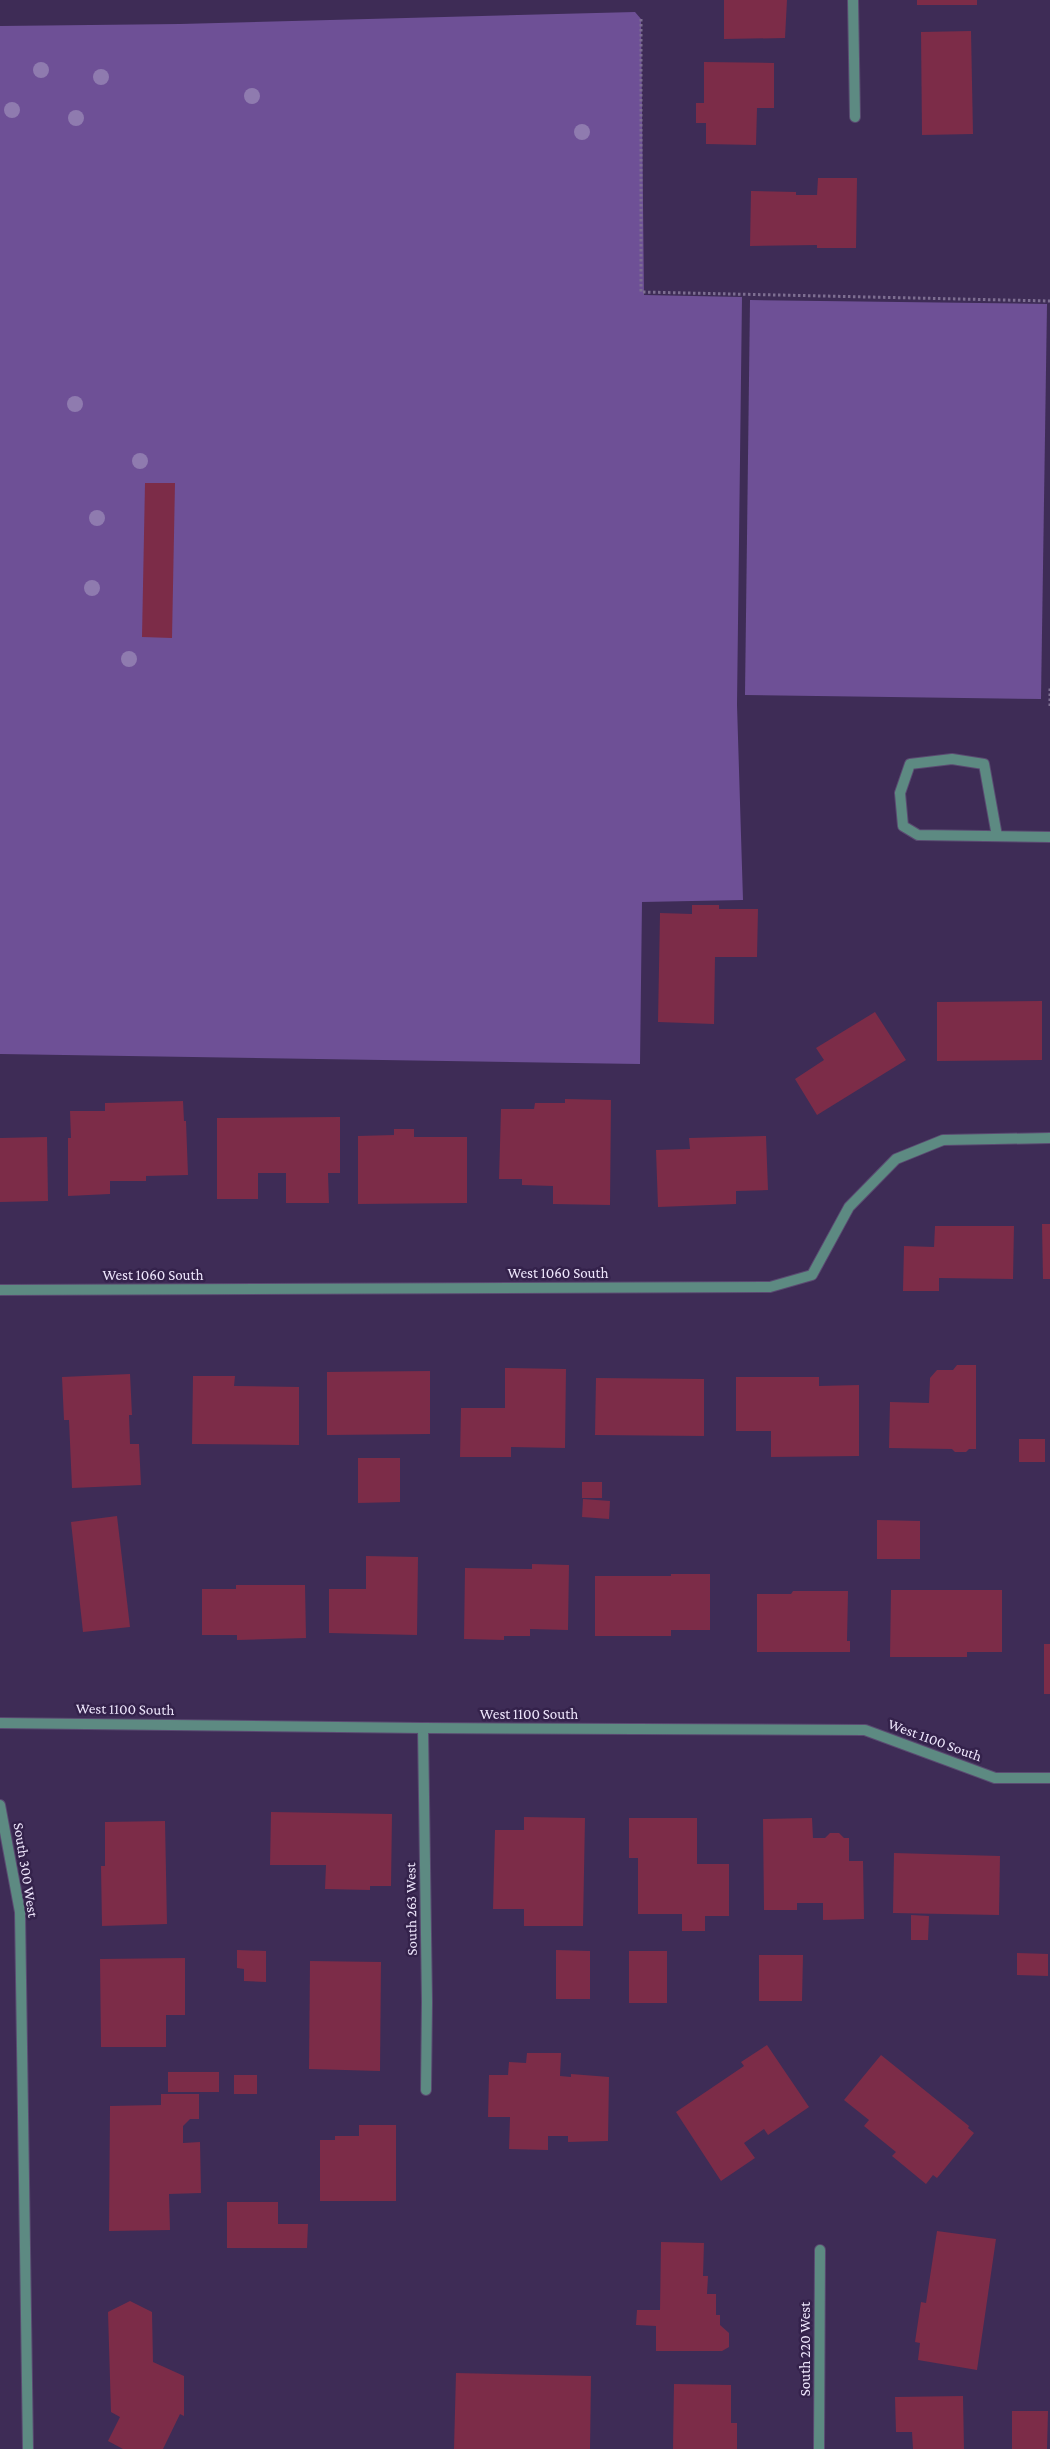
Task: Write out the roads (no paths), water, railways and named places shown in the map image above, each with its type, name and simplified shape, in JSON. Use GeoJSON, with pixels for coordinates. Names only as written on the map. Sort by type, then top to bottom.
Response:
{"type":"FeatureCollection","features":[{"type":"Feature","properties":{"kind":"street"},"geometry":{"type":"LineString","coordinates":[[853,0],[855,117]]}},
{"type":"Feature","properties":{"kind":"street"},"geometry":{"type":"LineString","coordinates":[[997,836],[984,764],[952,758],[910,764],[900,793],[903,826],[918,835],[1050,837]]}},
{"type":"Feature","properties":{"kind":"street","name":"West 1060 South"},"geometry":{"type":"LineString","coordinates":[[0,1290],[770,1288],[812,1275],[849,1207],[896,1160],[944,1140],[1050,1138]]}},
{"type":"Feature","properties":{"kind":"street","name":"West 1100 South"},"geometry":{"type":"LineString","coordinates":[[0,1723],[423,1728],[865,1730],[995,1778],[1050,1778]]}},
{"type":"Feature","properties":{"kind":"street","name":"South 263 West"},"geometry":{"type":"LineString","coordinates":[[423,1728],[427,2002],[426,2090]]}},
{"type":"Feature","properties":{"kind":"street","name":"South 300 West"},"geometry":{"type":"LineString","coordinates":[[0,1805],[20,1912],[28,2449]]}},
{"type":"Feature","properties":{"kind":"street","name":"South 220 West"},"geometry":{"type":"LineString","coordinates":[[819,2449],[820,2250]]}}]}
